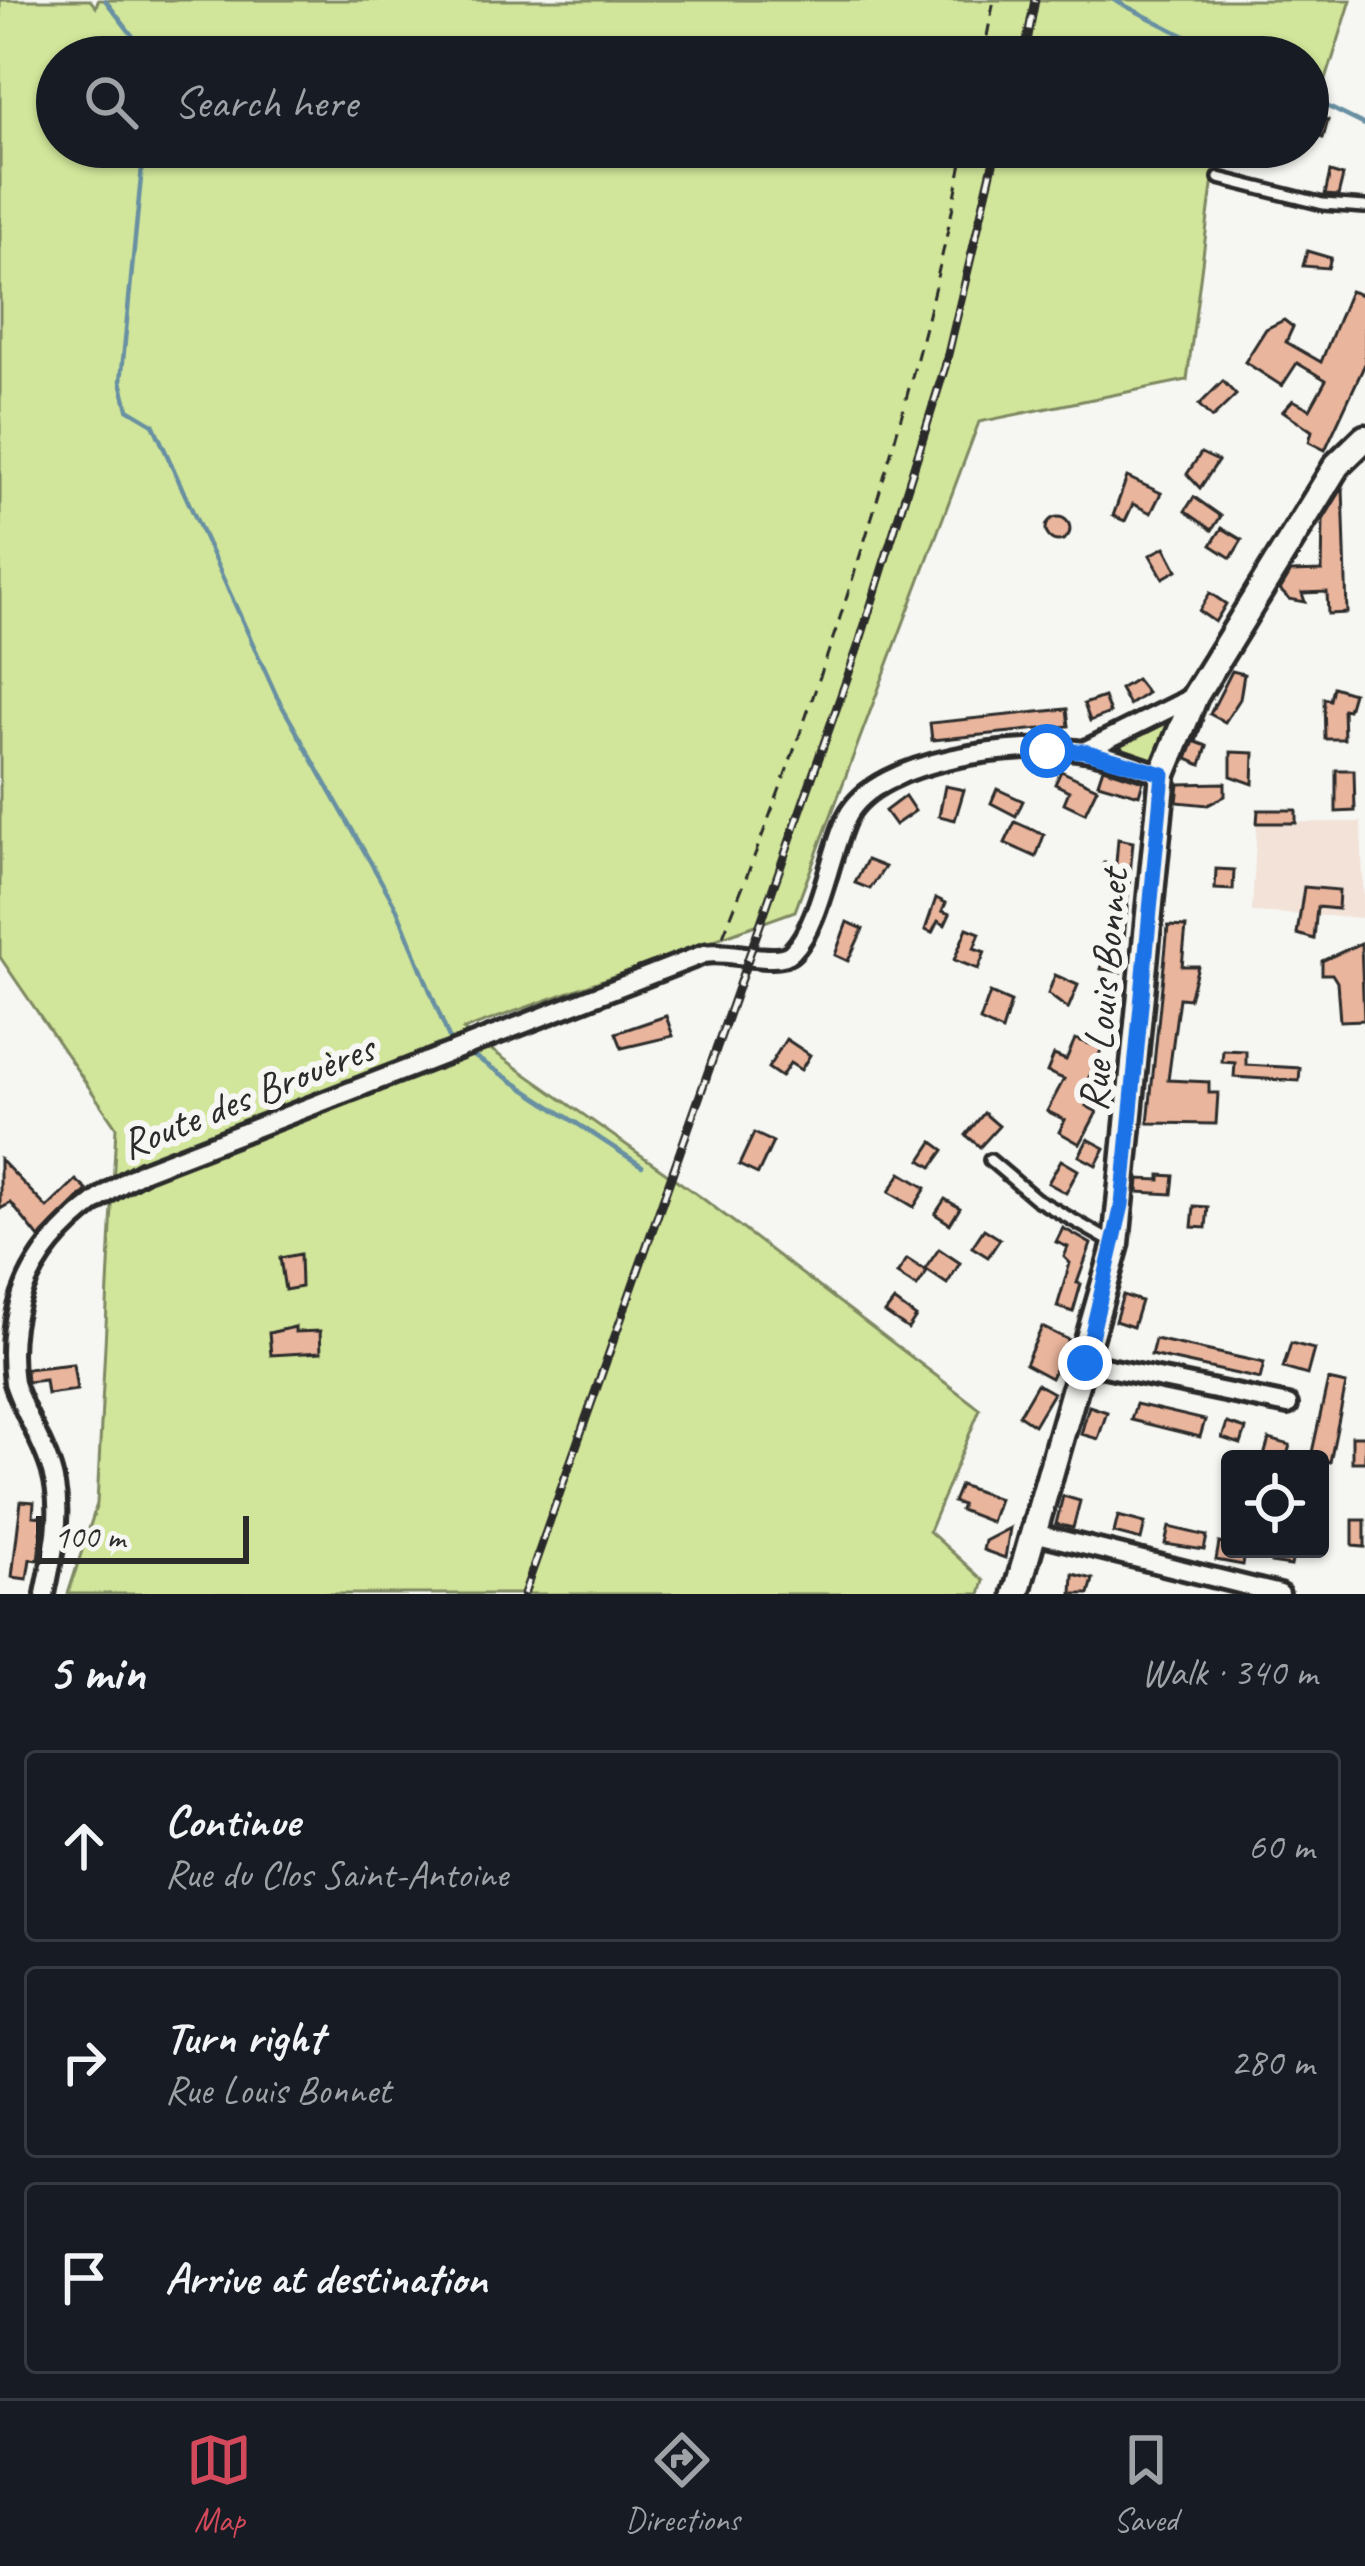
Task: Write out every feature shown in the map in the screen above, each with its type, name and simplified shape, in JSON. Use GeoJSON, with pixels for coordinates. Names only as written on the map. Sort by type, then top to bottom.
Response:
{"type":"FeatureCollection","features":[{"type":"Feature","properties":{"kind":"street","name":"Rue Louis Bonnet"},"geometry":{"type":"LineString","coordinates":[[1016,1594],[1116,1244],[1163,774],[1195,697],[1337,465],[1365,439]]}},
{"type":"Feature","properties":{"kind":"street"},"geometry":{"type":"LineString","coordinates":[[1084,751],[1195,697]]}},
{"type":"Feature","properties":{"kind":"street"},"geometry":{"type":"LineString","coordinates":[[711,952],[772,959],[794,952],[846,818],[878,782],[933,761],[1084,751],[1163,774]]}},
{"type":"Feature","properties":{"kind":"street","name":"Route des Brouères"},"geometry":{"type":"LineString","coordinates":[[45,1594],[58,1527],[56,1483],[20,1401],[4,1336],[20,1274],[69,1222],[104,1193],[145,1171],[711,952]]}},
{"type":"Feature","properties":{"kind":"street"},"geometry":{"type":"LineString","coordinates":[[1085,1363],[1288,1405]]}},
{"type":"Feature","properties":{"kind":"street"},"geometry":{"type":"LineString","coordinates":[[1034,1533],[1268,1593]]}},
{"type":"Feature","properties":{"kind":"lane"},"geometry":{"type":"LineString","coordinates":[[1220,178],[1323,204],[1365,207]]}},
{"type":"Feature","properties":{"kind":"lane"},"geometry":{"type":"LineString","coordinates":[[990,1160],[1036,1199],[1116,1244]]}},
{"type":"Feature","properties":{"kind":"path"},"geometry":{"type":"LineString","coordinates":[[987,36],[994,0]]}},
{"type":"Feature","properties":{"kind":"path"},"geometry":{"type":"LineString","coordinates":[[711,952],[835,628],[939,280],[961,168]]}},
{"type":"Feature","properties":{"kind":"shaded area"},"geometry":{"type":"Polygon","coordinates":[[[1361,822],[1364,918],[1252,912],[1257,823],[1361,822]]]}},
{"type":"Feature","properties":{"kind":"green space"},"geometry":{"type":"Polygon","coordinates":[[[0,0],[90,0],[96,7],[98,0],[1351,0],[1329,70],[1329,36],[36,36],[36,168],[1214,168],[1187,380],[979,422],[795,911],[463,1030],[702,1198],[980,1409],[929,1531],[984,1581],[980,1594],[68,1594],[97,1504],[116,1127],[0,957],[0,0]]]}},
{"type":"Feature","properties":{"kind":"green space"},"geometry":{"type":"Polygon","coordinates":[[[1166,714],[1177,715],[1156,763],[1113,752],[1112,744],[1166,714]]]}},
{"type":"Feature","properties":{"kind":"building"},"geometry":{"type":"Polygon","coordinates":[[[1330,172],[1343,176],[1338,196],[1325,195],[1330,172]]]}},
{"type":"Feature","properties":{"kind":"building"},"geometry":{"type":"Polygon","coordinates":[[[1307,251],[1331,258],[1328,268],[1303,266],[1307,251]]]}},
{"type":"Feature","properties":{"kind":"building"},"geometry":{"type":"Polygon","coordinates":[[[1350,291],[1365,296],[1365,364],[1325,450],[1309,442],[1312,431],[1283,411],[1293,400],[1310,409],[1326,380],[1297,363],[1282,386],[1245,362],[1266,329],[1284,320],[1293,327],[1286,342],[1321,362],[1350,291]]]}},
{"type":"Feature","properties":{"kind":"building"},"geometry":{"type":"Polygon","coordinates":[[[1223,381],[1236,395],[1212,418],[1199,405],[1223,381]]]}},
{"type":"Feature","properties":{"kind":"building"},"geometry":{"type":"Polygon","coordinates":[[[1201,453],[1218,461],[1200,488],[1187,474],[1201,453]]]}},
{"type":"Feature","properties":{"kind":"building"},"geometry":{"type":"Polygon","coordinates":[[[1127,477],[1161,493],[1151,513],[1133,504],[1125,521],[1113,516],[1127,477]]]}},
{"type":"Feature","properties":{"kind":"building"},"geometry":{"type":"Polygon","coordinates":[[[1343,487],[1347,613],[1328,614],[1327,592],[1302,593],[1305,602],[1289,599],[1280,590],[1291,572],[1322,571],[1323,520],[1343,487]]]}},
{"type":"Feature","properties":{"kind":"building"},"geometry":{"type":"Polygon","coordinates":[[[1194,497],[1221,516],[1212,530],[1185,511],[1194,497]]]}},
{"type":"Feature","properties":{"kind":"building"},"geometry":{"type":"Polygon","coordinates":[[[1058,517],[1067,520],[1067,538],[1058,541],[1049,538],[1046,529],[1049,520],[1058,517]]]}},
{"type":"Feature","properties":{"kind":"building"},"geometry":{"type":"Polygon","coordinates":[[[1222,528],[1242,540],[1231,558],[1211,545],[1222,528]]]}},
{"type":"Feature","properties":{"kind":"building"},"geometry":{"type":"Polygon","coordinates":[[[1165,547],[1177,570],[1163,578],[1150,555],[1165,547]]]}},
{"type":"Feature","properties":{"kind":"building"},"geometry":{"type":"Polygon","coordinates":[[[1210,593],[1226,604],[1215,622],[1199,611],[1210,593]]]}},
{"type":"Feature","properties":{"kind":"building"},"geometry":{"type":"Polygon","coordinates":[[[1232,671],[1244,674],[1240,699],[1225,722],[1210,714],[1232,671]]]}},
{"type":"Feature","properties":{"kind":"building"},"geometry":{"type":"Polygon","coordinates":[[[1136,679],[1147,693],[1129,705],[1120,689],[1136,679]]]}},
{"type":"Feature","properties":{"kind":"building"},"geometry":{"type":"Polygon","coordinates":[[[1333,687],[1353,693],[1348,710],[1343,709],[1344,739],[1325,739],[1324,698],[1330,700],[1333,687]]]}},
{"type":"Feature","properties":{"kind":"building"},"geometry":{"type":"Polygon","coordinates":[[[1104,697],[1110,713],[1090,721],[1084,704],[1104,697]]]}},
{"type":"Feature","properties":{"kind":"building"},"geometry":{"type":"Polygon","coordinates":[[[1067,709],[1069,726],[932,740],[930,723],[1067,709]]]}},
{"type":"Feature","properties":{"kind":"building"},"geometry":{"type":"Polygon","coordinates":[[[1203,719],[1196,742],[1207,746],[1201,765],[1187,759],[1203,719]]]}},
{"type":"Feature","properties":{"kind":"building"},"geometry":{"type":"Polygon","coordinates":[[[1231,752],[1254,753],[1253,784],[1231,776],[1231,752]]]}},
{"type":"Feature","properties":{"kind":"building"},"geometry":{"type":"Polygon","coordinates":[[[1103,768],[1143,781],[1139,795],[1098,783],[1103,768]]]}},
{"type":"Feature","properties":{"kind":"building"},"geometry":{"type":"Polygon","coordinates":[[[1336,770],[1354,770],[1355,811],[1336,812],[1336,770]]]}},
{"type":"Feature","properties":{"kind":"building"},"geometry":{"type":"Polygon","coordinates":[[[1061,771],[1097,788],[1085,813],[1064,803],[1069,791],[1055,784],[1061,771]]]}},
{"type":"Feature","properties":{"kind":"building"},"geometry":{"type":"Polygon","coordinates":[[[1225,783],[1225,796],[1208,805],[1177,802],[1179,784],[1225,783]]]}},
{"type":"Feature","properties":{"kind":"building"},"geometry":{"type":"Polygon","coordinates":[[[945,786],[964,790],[955,820],[939,816],[945,786]]]}},
{"type":"Feature","properties":{"kind":"building"},"geometry":{"type":"Polygon","coordinates":[[[997,789],[1023,801],[1016,816],[991,803],[997,789]]]}},
{"type":"Feature","properties":{"kind":"building"},"geometry":{"type":"Polygon","coordinates":[[[905,796],[915,811],[895,825],[885,811],[905,796]]]}},
{"type":"Feature","properties":{"kind":"building"},"geometry":{"type":"Polygon","coordinates":[[[1258,810],[1296,810],[1296,823],[1257,823],[1258,810]]]}},
{"type":"Feature","properties":{"kind":"building"},"geometry":{"type":"Polygon","coordinates":[[[1015,822],[1044,835],[1036,857],[1005,843],[1015,822]]]}},
{"type":"Feature","properties":{"kind":"building"},"geometry":{"type":"Polygon","coordinates":[[[1118,839],[1133,842],[1121,972],[1101,969],[1115,875],[1103,874],[1104,863],[1116,863],[1118,839]]]}},
{"type":"Feature","properties":{"kind":"building"},"geometry":{"type":"Polygon","coordinates":[[[867,860],[885,867],[870,889],[855,883],[867,860]]]}},
{"type":"Feature","properties":{"kind":"building"},"geometry":{"type":"Polygon","coordinates":[[[1216,869],[1234,870],[1233,890],[1215,889],[1216,869]]]}},
{"type":"Feature","properties":{"kind":"building"},"geometry":{"type":"Polygon","coordinates":[[[1304,887],[1339,890],[1338,909],[1317,907],[1314,939],[1297,934],[1304,887]]]}},
{"type":"Feature","properties":{"kind":"building"},"geometry":{"type":"Polygon","coordinates":[[[936,898],[946,903],[942,911],[950,914],[945,925],[938,921],[932,933],[925,930],[936,898]]]}},
{"type":"Feature","properties":{"kind":"building"},"geometry":{"type":"Polygon","coordinates":[[[847,922],[863,929],[848,961],[835,955],[847,922]]]}},
{"type":"Feature","properties":{"kind":"building"},"geometry":{"type":"Polygon","coordinates":[[[1168,926],[1186,927],[1182,966],[1198,966],[1189,999],[1179,998],[1168,1080],[1209,1082],[1209,1093],[1218,1093],[1216,1124],[1148,1123],[1168,926]]]}},
{"type":"Feature","properties":{"kind":"building"},"geometry":{"type":"Polygon","coordinates":[[[967,928],[980,933],[974,948],[985,952],[978,969],[954,960],[967,928]]]}},
{"type":"Feature","properties":{"kind":"building"},"geometry":{"type":"Polygon","coordinates":[[[1361,943],[1364,1020],[1340,1021],[1337,982],[1332,974],[1322,974],[1322,961],[1361,943]]]}},
{"type":"Feature","properties":{"kind":"building"},"geometry":{"type":"Polygon","coordinates":[[[1055,975],[1078,985],[1068,1009],[1048,994],[1055,975]]]}},
{"type":"Feature","properties":{"kind":"building"},"geometry":{"type":"Polygon","coordinates":[[[990,993],[1011,1002],[1002,1031],[980,1021],[990,993]]]}},
{"type":"Feature","properties":{"kind":"building"},"geometry":{"type":"Polygon","coordinates":[[[666,1016],[673,1036],[622,1048],[616,1033],[666,1016]]]}},
{"type":"Feature","properties":{"kind":"building"},"geometry":{"type":"Polygon","coordinates":[[[786,1039],[810,1055],[801,1070],[790,1063],[781,1077],[768,1068],[786,1039]]]}},
{"type":"Feature","properties":{"kind":"building"},"geometry":{"type":"Polygon","coordinates":[[[1075,1039],[1102,1048],[1085,1086],[1094,1090],[1086,1106],[1097,1112],[1080,1144],[1059,1132],[1065,1120],[1047,1111],[1064,1079],[1047,1072],[1054,1055],[1066,1060],[1075,1039]]]}},
{"type":"Feature","properties":{"kind":"building"},"geometry":{"type":"Polygon","coordinates":[[[1223,1050],[1246,1051],[1246,1065],[1300,1068],[1299,1081],[1234,1077],[1235,1063],[1222,1062],[1223,1050]]]}},
{"type":"Feature","properties":{"kind":"building"},"geometry":{"type":"Polygon","coordinates":[[[984,1113],[999,1126],[980,1147],[966,1135],[984,1113]]]}},
{"type":"Feature","properties":{"kind":"building"},"geometry":{"type":"Polygon","coordinates":[[[754,1133],[773,1142],[758,1174],[739,1165],[754,1133]]]}},
{"type":"Feature","properties":{"kind":"building"},"geometry":{"type":"Polygon","coordinates":[[[1088,1139],[1105,1148],[1096,1165],[1079,1156],[1088,1139]]]}},
{"type":"Feature","properties":{"kind":"building"},"geometry":{"type":"Polygon","coordinates":[[[933,1142],[944,1150],[932,1167],[921,1160],[933,1142]]]}},
{"type":"Feature","properties":{"kind":"building"},"geometry":{"type":"Polygon","coordinates":[[[0,1159],[47,1208],[76,1180],[87,1190],[39,1238],[11,1203],[0,1209],[0,1159]]]}},
{"type":"Feature","properties":{"kind":"building"},"geometry":{"type":"Polygon","coordinates":[[[1061,1160],[1078,1170],[1066,1193],[1048,1183],[1061,1160]]]}},
{"type":"Feature","properties":{"kind":"building"},"geometry":{"type":"Polygon","coordinates":[[[901,1173],[926,1188],[914,1207],[889,1192],[901,1173]]]}},
{"type":"Feature","properties":{"kind":"building"},"geometry":{"type":"Polygon","coordinates":[[[1160,1175],[1174,1176],[1172,1194],[1138,1192],[1139,1179],[1160,1180],[1160,1175]]]}},
{"type":"Feature","properties":{"kind":"building"},"geometry":{"type":"Polygon","coordinates":[[[945,1199],[960,1208],[950,1224],[935,1214],[945,1199]]]}},
{"type":"Feature","properties":{"kind":"building"},"geometry":{"type":"Polygon","coordinates":[[[1194,1206],[1208,1207],[1206,1228],[1192,1227],[1194,1206]]]}},
{"type":"Feature","properties":{"kind":"building"},"geometry":{"type":"Polygon","coordinates":[[[1063,1228],[1091,1244],[1073,1312],[1057,1307],[1070,1263],[1064,1257],[1068,1247],[1056,1242],[1063,1228]]]}},
{"type":"Feature","properties":{"kind":"building"},"geometry":{"type":"Polygon","coordinates":[[[984,1229],[1000,1239],[988,1257],[972,1247],[984,1229]]]}},
{"type":"Feature","properties":{"kind":"building"},"geometry":{"type":"Polygon","coordinates":[[[939,1249],[960,1263],[947,1284],[925,1269],[939,1249]]]}},
{"type":"Feature","properties":{"kind":"building"},"geometry":{"type":"Polygon","coordinates":[[[300,1254],[301,1287],[285,1290],[280,1258],[300,1254]]]}},
{"type":"Feature","properties":{"kind":"building"},"geometry":{"type":"Polygon","coordinates":[[[907,1259],[927,1272],[917,1287],[897,1274],[907,1259]]]}},
{"type":"Feature","properties":{"kind":"building"},"geometry":{"type":"Polygon","coordinates":[[[1123,1295],[1141,1301],[1133,1327],[1115,1321],[1123,1295]]]}},
{"type":"Feature","properties":{"kind":"building"},"geometry":{"type":"Polygon","coordinates":[[[894,1301],[916,1317],[908,1329],[885,1313],[894,1301]]]}},
{"type":"Feature","properties":{"kind":"building"},"geometry":{"type":"Polygon","coordinates":[[[295,1327],[295,1332],[320,1331],[321,1352],[271,1355],[269,1333],[295,1327]]]}},
{"type":"Feature","properties":{"kind":"building"},"geometry":{"type":"Polygon","coordinates":[[[1042,1327],[1069,1340],[1051,1378],[1025,1364],[1042,1327]]]}},
{"type":"Feature","properties":{"kind":"building"},"geometry":{"type":"Polygon","coordinates":[[[1155,1339],[1264,1363],[1260,1379],[1151,1355],[1155,1339]]]}},
{"type":"Feature","properties":{"kind":"building"},"geometry":{"type":"Polygon","coordinates":[[[1291,1343],[1314,1349],[1307,1375],[1283,1368],[1291,1343]]]}},
{"type":"Feature","properties":{"kind":"building"},"geometry":{"type":"Polygon","coordinates":[[[73,1364],[77,1390],[47,1394],[45,1380],[27,1382],[26,1369],[73,1364]]]}},
{"type":"Feature","properties":{"kind":"building"},"geometry":{"type":"Polygon","coordinates":[[[1328,1380],[1346,1384],[1330,1462],[1329,1450],[1313,1450],[1328,1380]]]}},
{"type":"Feature","properties":{"kind":"building"},"geometry":{"type":"Polygon","coordinates":[[[1037,1384],[1053,1393],[1034,1425],[1019,1415],[1037,1384]]]}},
{"type":"Feature","properties":{"kind":"building"},"geometry":{"type":"Polygon","coordinates":[[[1136,1404],[1205,1420],[1200,1437],[1131,1420],[1136,1404]]]}},
{"type":"Feature","properties":{"kind":"building"},"geometry":{"type":"Polygon","coordinates":[[[1089,1406],[1107,1412],[1098,1439],[1081,1434],[1089,1406]]]}},
{"type":"Feature","properties":{"kind":"building"},"geometry":{"type":"Polygon","coordinates":[[[1227,1423],[1246,1429],[1241,1444],[1222,1438],[1227,1423]]]}},
{"type":"Feature","properties":{"kind":"building"},"geometry":{"type":"Polygon","coordinates":[[[1352,1436],[1365,1436],[1365,1462],[1352,1462],[1352,1436]]]}},
{"type":"Feature","properties":{"kind":"building"},"geometry":{"type":"Polygon","coordinates":[[[1269,1439],[1290,1445],[1289,1450],[1266,1450],[1269,1439]]]}},
{"type":"Feature","properties":{"kind":"building"},"geometry":{"type":"Polygon","coordinates":[[[960,1485],[999,1499],[991,1522],[960,1510],[962,1505],[953,1502],[960,1485]]]}},
{"type":"Feature","properties":{"kind":"building"},"geometry":{"type":"Polygon","coordinates":[[[1063,1496],[1080,1501],[1073,1528],[1056,1524],[1063,1496]]]}},
{"type":"Feature","properties":{"kind":"building"},"geometry":{"type":"Polygon","coordinates":[[[21,1501],[34,1502],[33,1516],[43,1517],[38,1560],[30,1559],[27,1579],[12,1577],[21,1501]]]}},
{"type":"Feature","properties":{"kind":"building"},"geometry":{"type":"Polygon","coordinates":[[[1118,1516],[1145,1523],[1141,1540],[1114,1533],[1118,1516]]]}},
{"type":"Feature","properties":{"kind":"building"},"geometry":{"type":"Polygon","coordinates":[[[1353,1520],[1365,1520],[1365,1547],[1353,1546],[1353,1520]]]}},
{"type":"Feature","properties":{"kind":"building"},"geometry":{"type":"Polygon","coordinates":[[[1169,1527],[1207,1536],[1204,1550],[1165,1544],[1169,1527]]]}},
{"type":"Feature","properties":{"kind":"building"},"geometry":{"type":"Polygon","coordinates":[[[1010,1528],[1005,1558],[983,1550],[985,1541],[1010,1528]]]}},
{"type":"Feature","properties":{"kind":"building"},"geometry":{"type":"Polygon","coordinates":[[[1219,1543],[1221,1558],[1244,1558],[1243,1565],[1216,1560],[1219,1543]]]}},
{"type":"Feature","properties":{"kind":"building"},"geometry":{"type":"Polygon","coordinates":[[[1272,1558],[1292,1558],[1291,1566],[1271,1563],[1272,1558]]]}},
{"type":"Feature","properties":{"kind":"building"},"geometry":{"type":"Polygon","coordinates":[[[1073,1574],[1093,1579],[1089,1594],[1072,1594],[1073,1574]]]}},
{"type":"Feature","properties":{"kind":"waterway"},"geometry":{"type":"LineString","coordinates":[[105,0],[133,36]]}},
{"type":"Feature","properties":{"kind":"waterway"},"geometry":{"type":"LineString","coordinates":[[1114,0],[1185,36]]}},
{"type":"Feature","properties":{"kind":"waterway"},"geometry":{"type":"LineString","coordinates":[[1329,107],[1365,125]]}},
{"type":"Feature","properties":{"kind":"waterway"},"geometry":{"type":"LineString","coordinates":[[142,168],[121,381],[128,409],[153,424],[277,697],[397,909],[449,1038]]}},
{"type":"Feature","properties":{"kind":"waterway"},"geometry":{"type":"LineString","coordinates":[[472,1055],[642,1166]]}},
{"type":"Feature","properties":{"kind":"railway"},"geometry":{"type":"LineString","coordinates":[[1028,36],[1035,0]]}},
{"type":"Feature","properties":{"kind":"railway"},"geometry":{"type":"LineString","coordinates":[[524,1594],[858,647],[945,367],[992,168]]}},
{"type":"Feature","properties":{"kind":"route"},"geometry":{"type":"LineString","coordinates":[[1047,751],[1084,751],[1163,774],[1122,1205],[1085,1363]]}}]}
